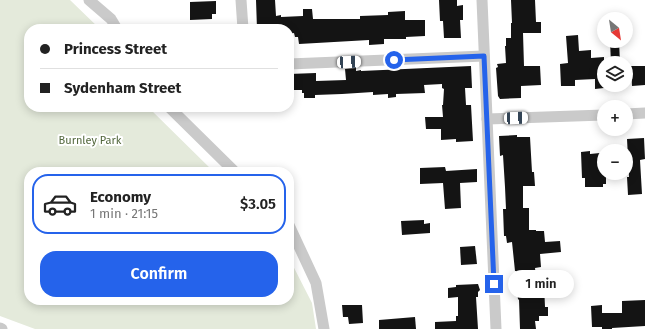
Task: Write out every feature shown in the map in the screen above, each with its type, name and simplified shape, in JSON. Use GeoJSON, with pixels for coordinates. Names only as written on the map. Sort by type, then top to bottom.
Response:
{"type":"FeatureCollection","features":[{"type":"Feature","properties":{"kind":"street"},"geometry":{"type":"LineString","coordinates":[[89,0],[114,24]]}},
{"type":"Feature","properties":{"kind":"street"},"geometry":{"type":"LineString","coordinates":[[242,0],[243,24]]}},
{"type":"Feature","properties":{"kind":"street"},"geometry":{"type":"LineString","coordinates":[[482,0],[496,329]]}},
{"type":"Feature","properties":{"kind":"street"},"geometry":{"type":"LineString","coordinates":[[294,64],[484,56]]}},
{"type":"Feature","properties":{"kind":"street"},"geometry":{"type":"LineString","coordinates":[[174,112],[230,167]]}},
{"type":"Feature","properties":{"kind":"street"},"geometry":{"type":"LineString","coordinates":[[633,114],[645,113]]}},
{"type":"Feature","properties":{"kind":"street"},"geometry":{"type":"LineString","coordinates":[[487,119],[597,115]]}},
{"type":"Feature","properties":{"kind":"street"},"geometry":{"type":"LineString","coordinates":[[294,236],[316,283],[324,329]]}},
{"type":"Feature","properties":{"kind":"green space","name":"Burnley Park"},"geometry":{"type":"Polygon","coordinates":[[[0,0],[70,0],[95,24],[24,24],[24,112],[153,112],[209,167],[24,167],[24,305],[294,305],[294,268],[312,303],[316,329],[35,329],[0,316],[0,0]]]}},
{"type":"Feature","properties":{"kind":"building"},"geometry":{"type":"Polygon","coordinates":[[[256,0],[275,0],[276,16],[281,15],[281,17],[303,16],[303,9],[312,9],[313,19],[360,19],[360,16],[388,15],[388,12],[405,11],[405,20],[425,20],[425,36],[406,37],[406,39],[384,39],[384,44],[369,45],[369,40],[299,44],[298,37],[295,37],[294,33],[294,24],[257,24],[256,0]]]}},
{"type":"Feature","properties":{"kind":"building"},"geometry":{"type":"Polygon","coordinates":[[[439,0],[457,0],[457,6],[463,5],[463,20],[460,20],[461,38],[444,38],[443,21],[440,21],[439,0]]]}},
{"type":"Feature","properties":{"kind":"building"},"geometry":{"type":"Polygon","coordinates":[[[511,0],[535,0],[536,22],[541,22],[541,33],[523,33],[524,66],[540,66],[541,85],[521,86],[521,98],[500,99],[498,96],[496,68],[498,67],[497,64],[506,63],[506,38],[511,38],[511,0]]]}},
{"type":"Feature","properties":{"kind":"building"},"geometry":{"type":"Polygon","coordinates":[[[216,1],[216,14],[212,14],[212,19],[190,20],[190,2],[216,1]]]}},
{"type":"Feature","properties":{"kind":"building"},"geometry":{"type":"Polygon","coordinates":[[[578,35],[579,51],[591,50],[591,58],[597,58],[597,89],[595,89],[595,79],[575,80],[575,86],[561,86],[560,64],[568,63],[566,36],[578,35]]]}},
{"type":"Feature","properties":{"kind":"building"},"geometry":{"type":"Polygon","coordinates":[[[610,48],[619,48],[620,56],[611,56],[610,48]]]}},
{"type":"Feature","properties":{"kind":"building"},"geometry":{"type":"Polygon","coordinates":[[[471,66],[472,88],[465,88],[466,105],[471,105],[473,141],[456,142],[456,139],[441,140],[441,129],[426,129],[425,117],[443,117],[442,105],[444,89],[442,88],[442,84],[424,85],[425,93],[396,94],[396,97],[388,98],[388,94],[373,95],[373,92],[315,95],[315,98],[304,98],[304,93],[302,93],[302,90],[294,90],[294,74],[316,73],[316,81],[346,80],[345,69],[356,68],[356,71],[471,66]]]}},
{"type":"Feature","properties":{"kind":"building"},"geometry":{"type":"Polygon","coordinates":[[[633,66],[645,66],[645,85],[633,86],[633,66]]]}},
{"type":"Feature","properties":{"kind":"building"},"geometry":{"type":"Polygon","coordinates":[[[517,135],[517,137],[530,137],[532,172],[534,172],[535,186],[523,186],[523,208],[529,208],[529,230],[544,231],[545,242],[560,241],[561,252],[540,254],[541,267],[535,268],[537,285],[544,284],[545,307],[548,307],[548,316],[539,316],[539,321],[535,321],[536,329],[520,329],[519,299],[518,300],[512,242],[507,243],[506,236],[504,236],[503,209],[506,209],[505,187],[503,155],[500,156],[499,136],[517,135]]]}},
{"type":"Feature","properties":{"kind":"building"},"geometry":{"type":"Polygon","coordinates":[[[644,138],[645,159],[640,160],[642,194],[628,195],[627,180],[633,180],[633,144],[627,144],[627,139],[644,138]]]}},
{"type":"Feature","properties":{"kind":"building"},"geometry":{"type":"Polygon","coordinates":[[[590,151],[590,154],[597,153],[597,180],[606,180],[606,184],[603,184],[603,187],[585,187],[585,178],[582,178],[581,152],[590,151]]]}},
{"type":"Feature","properties":{"kind":"building"},"geometry":{"type":"Polygon","coordinates":[[[445,167],[446,171],[477,169],[477,182],[460,183],[461,208],[445,209],[443,183],[420,184],[420,168],[445,167]]]}},
{"type":"Feature","properties":{"kind":"building"},"geometry":{"type":"Polygon","coordinates":[[[424,220],[424,224],[430,223],[430,233],[402,235],[401,221],[424,220]]]}},
{"type":"Feature","properties":{"kind":"building"},"geometry":{"type":"Polygon","coordinates":[[[475,246],[477,264],[461,265],[460,247],[475,246]]]}},
{"type":"Feature","properties":{"kind":"building"},"geometry":{"type":"Polygon","coordinates":[[[478,284],[480,290],[478,292],[478,297],[476,297],[478,329],[435,329],[435,322],[456,321],[456,316],[458,316],[458,297],[448,298],[448,288],[456,287],[456,285],[478,284]]]}},
{"type":"Feature","properties":{"kind":"building"},"geometry":{"type":"Polygon","coordinates":[[[645,300],[645,326],[612,329],[592,327],[591,306],[602,305],[602,313],[622,313],[622,301],[645,300]]]}},
{"type":"Feature","properties":{"kind":"building"},"geometry":{"type":"Polygon","coordinates":[[[342,305],[362,305],[363,323],[349,324],[348,317],[343,317],[342,305]]]}},
{"type":"Feature","properties":{"kind":"building"},"geometry":{"type":"Polygon","coordinates":[[[415,317],[416,329],[379,329],[379,320],[415,317]]]}},
{"type":"Feature","properties":{"kind":"route"},"geometry":{"type":"LineString","coordinates":[[394,60],[484,56],[494,284]]}}]}
